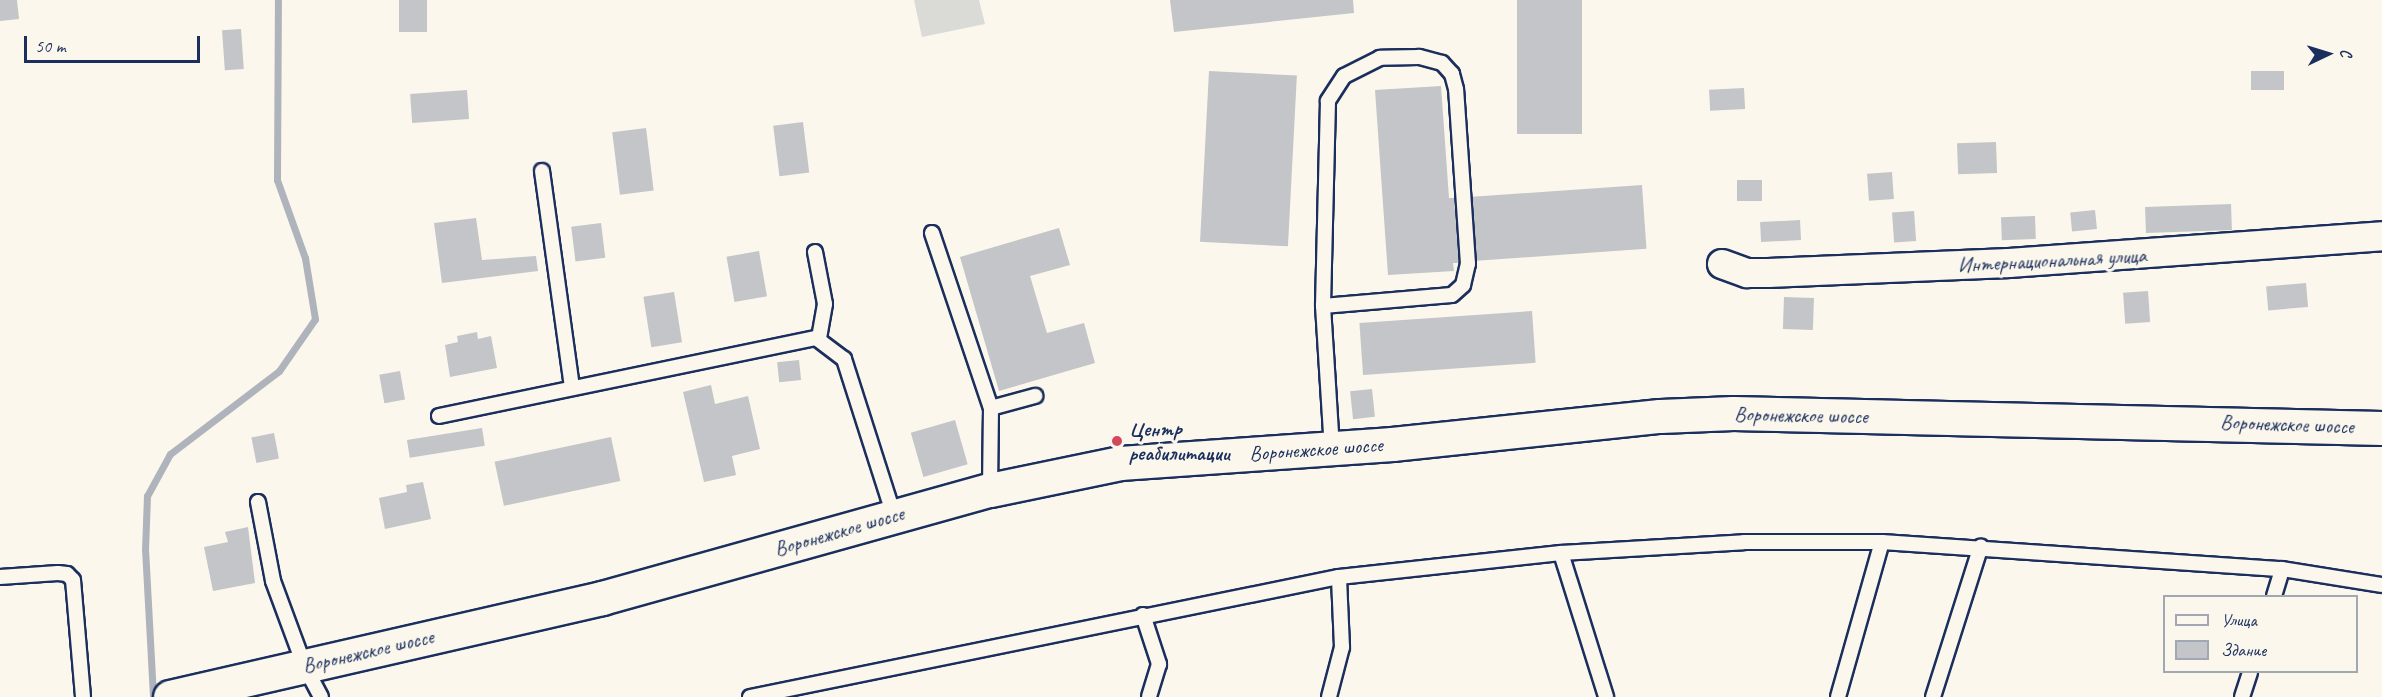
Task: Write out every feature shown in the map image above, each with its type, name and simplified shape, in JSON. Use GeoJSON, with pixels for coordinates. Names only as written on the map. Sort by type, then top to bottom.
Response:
{"type":"FeatureCollection","features":[{"type":"Feature","properties":{"kind":"main road","name":"Воронежское шоссе"},"geometry":{"type":"LineString","coordinates":[[170,697],[602,598],[990,490],[1120,462],[1332,449],[1660,416],[1733,413],[2382,428]]}},
{"type":"Feature","properties":{"kind":"street","name":"Интернациональная улица"},"geometry":{"type":"LineString","coordinates":[[1722,264],[1747,273],[1941,266],[2117,258],[2382,236]]}},
{"type":"Feature","properties":{"kind":"lane"},"geometry":{"type":"LineString","coordinates":[[1323,306],[1452,295],[1464,285],[1468,264],[1456,89],[1452,74],[1443,63],[1419,57],[1380,58],[1344,76],[1328,101],[1323,306],[1332,449]]}},
{"type":"Feature","properties":{"kind":"lane"},"geometry":{"type":"LineString","coordinates":[[542,171],[572,388]]}},
{"type":"Feature","properties":{"kind":"lane"},"geometry":{"type":"LineString","coordinates":[[932,234],[991,408],[990,490]]}},
{"type":"Feature","properties":{"kind":"lane"},"geometry":{"type":"LineString","coordinates":[[815,252],[825,304],[819,339]]}},
{"type":"Feature","properties":{"kind":"lane"},"geometry":{"type":"LineString","coordinates":[[439,416],[775,344],[819,339],[844,359],[894,516]]}},
{"type":"Feature","properties":{"kind":"lane"},"geometry":{"type":"LineString","coordinates":[[991,408],[1035,396]]}},
{"type":"Feature","properties":{"kind":"lane"},"geometry":{"type":"LineString","coordinates":[[258,502],[273,581],[304,665],[321,697]]}},
{"type":"Feature","properties":{"kind":"lane"},"geometry":{"type":"LineString","coordinates":[[750,697],[1143,615],[1339,577],[1561,553],[1744,542],[1882,542],[1981,546],[2282,569],[2382,585]]}},
{"type":"Feature","properties":{"kind":"lane"},"geometry":{"type":"LineString","coordinates":[[1838,697],[1882,542]]}},
{"type":"Feature","properties":{"kind":"lane"},"geometry":{"type":"LineString","coordinates":[[1933,697],[1981,546]]}},
{"type":"Feature","properties":{"kind":"lane"},"geometry":{"type":"LineString","coordinates":[[1561,553],[1606,697]]}},
{"type":"Feature","properties":{"kind":"lane"},"geometry":{"type":"LineString","coordinates":[[2275,595],[2282,569]]}},
{"type":"Feature","properties":{"kind":"lane"},"geometry":{"type":"LineString","coordinates":[[0,577],[58,573],[68,574],[73,580],[83,697]]}},
{"type":"Feature","properties":{"kind":"lane"},"geometry":{"type":"LineString","coordinates":[[1329,697],[1342,647],[1339,577]]}},
{"type":"Feature","properties":{"kind":"lane"},"geometry":{"type":"LineString","coordinates":[[1143,615],[1159,664],[1149,697]]}},
{"type":"Feature","properties":{"kind":"lane"},"geometry":{"type":"LineString","coordinates":[[2242,697],[2250,673]]}},
{"type":"Feature","properties":{"kind":"shaded area"},"geometry":{"type":"Polygon","coordinates":[[[914,0],[979,0],[985,24],[922,37],[914,0]]]}},
{"type":"Feature","properties":{"kind":"building"},"geometry":{"type":"Polygon","coordinates":[[[0,0],[17,0],[19,19],[0,21],[0,0]]]}},
{"type":"Feature","properties":{"kind":"building"},"geometry":{"type":"Polygon","coordinates":[[[399,0],[427,0],[427,32],[399,32],[399,0]]]}},
{"type":"Feature","properties":{"kind":"building"},"geometry":{"type":"Polygon","coordinates":[[[1170,0],[1353,0],[1354,13],[1174,32],[1170,0]]]}},
{"type":"Feature","properties":{"kind":"building"},"geometry":{"type":"Polygon","coordinates":[[[1517,0],[1582,0],[1582,134],[1517,134],[1517,0]]]}},
{"type":"Feature","properties":{"kind":"building"},"geometry":{"type":"Polygon","coordinates":[[[241,29],[244,69],[225,70],[222,30],[241,29]]]}},
{"type":"Feature","properties":{"kind":"building"},"geometry":{"type":"Polygon","coordinates":[[[1209,71],[1297,76],[1288,246],[1200,242],[1209,71]]]}},
{"type":"Feature","properties":{"kind":"building"},"geometry":{"type":"Polygon","coordinates":[[[2251,71],[2284,71],[2284,90],[2251,90],[2251,71]]]}},
{"type":"Feature","properties":{"kind":"building"},"geometry":{"type":"Polygon","coordinates":[[[1441,86],[1449,198],[1454,198],[1459,263],[1453,263],[1454,271],[1388,275],[1375,90],[1441,86]]]}},
{"type":"Feature","properties":{"kind":"building"},"geometry":{"type":"Polygon","coordinates":[[[1744,88],[1745,109],[1710,111],[1709,90],[1744,88]]]}},
{"type":"Feature","properties":{"kind":"building"},"geometry":{"type":"Polygon","coordinates":[[[467,90],[469,119],[412,123],[410,94],[467,90]]]}},
{"type":"Feature","properties":{"kind":"building"},"geometry":{"type":"Polygon","coordinates":[[[803,122],[809,173],[779,176],[773,126],[803,122]]]}},
{"type":"Feature","properties":{"kind":"building"},"geometry":{"type":"Polygon","coordinates":[[[646,128],[654,191],[620,195],[612,132],[646,128]]]}},
{"type":"Feature","properties":{"kind":"building"},"geometry":{"type":"Polygon","coordinates":[[[1996,142],[1997,173],[1958,174],[1957,143],[1996,142]]]}},
{"type":"Feature","properties":{"kind":"building"},"geometry":{"type":"Polygon","coordinates":[[[1892,172],[1894,199],[1869,201],[1867,174],[1892,172]]]}},
{"type":"Feature","properties":{"kind":"building"},"geometry":{"type":"Polygon","coordinates":[[[1737,180],[1762,180],[1762,201],[1737,201],[1737,180]]]}},
{"type":"Feature","properties":{"kind":"building"},"geometry":{"type":"Polygon","coordinates":[[[1642,185],[1646,249],[1477,261],[1472,197],[1642,185]]]}},
{"type":"Feature","properties":{"kind":"building"},"geometry":{"type":"Polygon","coordinates":[[[2231,204],[2232,230],[2146,233],[2145,207],[2231,204]]]}},
{"type":"Feature","properties":{"kind":"building"},"geometry":{"type":"Polygon","coordinates":[[[2095,210],[2097,229],[2072,232],[2070,213],[2095,210]]]}},
{"type":"Feature","properties":{"kind":"building"},"geometry":{"type":"Polygon","coordinates":[[[1914,211],[1916,241],[1894,242],[1892,213],[1914,211]]]}},
{"type":"Feature","properties":{"kind":"building"},"geometry":{"type":"Polygon","coordinates":[[[2035,216],[2036,239],[2002,240],[2001,217],[2035,216]]]}},
{"type":"Feature","properties":{"kind":"building"},"geometry":{"type":"Polygon","coordinates":[[[476,218],[482,260],[536,256],[538,271],[442,283],[434,223],[476,218]]]}},
{"type":"Feature","properties":{"kind":"building"},"geometry":{"type":"Polygon","coordinates":[[[1800,220],[1801,240],[1761,242],[1760,222],[1800,220]]]}},
{"type":"Feature","properties":{"kind":"building"},"geometry":{"type":"Polygon","coordinates":[[[601,223],[605,258],[575,261],[571,227],[601,223]]]}},
{"type":"Feature","properties":{"kind":"building"},"geometry":{"type":"Polygon","coordinates":[[[1059,228],[1070,265],[1030,276],[1047,333],[1084,323],[1095,363],[999,391],[960,257],[1059,228]]]}},
{"type":"Feature","properties":{"kind":"building"},"geometry":{"type":"Polygon","coordinates":[[[759,251],[767,296],[734,302],[727,257],[759,251]]]}},
{"type":"Feature","properties":{"kind":"building"},"geometry":{"type":"Polygon","coordinates":[[[2306,283],[2308,307],[2268,310],[2266,286],[2306,283]]]}},
{"type":"Feature","properties":{"kind":"building"},"geometry":{"type":"Polygon","coordinates":[[[2148,291],[2150,322],[2125,324],[2123,293],[2148,291]]]}},
{"type":"Feature","properties":{"kind":"building"},"geometry":{"type":"Polygon","coordinates":[[[674,292],[682,342],[651,347],[643,297],[674,292]]]}},
{"type":"Feature","properties":{"kind":"building"},"geometry":{"type":"Polygon","coordinates":[[[1784,297],[1814,298],[1813,330],[1783,329],[1784,297]]]}},
{"type":"Feature","properties":{"kind":"building"},"geometry":{"type":"Polygon","coordinates":[[[1532,311],[1536,363],[1363,375],[1359,323],[1532,311]]]}},
{"type":"Feature","properties":{"kind":"building"},"geometry":{"type":"Polygon","coordinates":[[[477,332],[478,339],[491,336],[497,368],[450,377],[445,345],[458,342],[457,336],[477,332]]]}},
{"type":"Feature","properties":{"kind":"building"},"geometry":{"type":"Polygon","coordinates":[[[799,360],[801,380],[779,382],[777,362],[799,360]]]}},
{"type":"Feature","properties":{"kind":"building"},"geometry":{"type":"Polygon","coordinates":[[[400,371],[405,400],[384,403],[379,375],[400,371]]]}},
{"type":"Feature","properties":{"kind":"building"},"geometry":{"type":"Polygon","coordinates":[[[711,385],[715,404],[748,396],[760,449],[732,456],[736,475],[704,482],[683,392],[711,385]]]}},
{"type":"Feature","properties":{"kind":"building"},"geometry":{"type":"Polygon","coordinates":[[[1372,389],[1375,417],[1353,419],[1350,391],[1372,389]]]}},
{"type":"Feature","properties":{"kind":"building"},"geometry":{"type":"Polygon","coordinates":[[[955,420],[968,464],[923,477],[911,433],[955,420]]]}},
{"type":"Feature","properties":{"kind":"building"},"geometry":{"type":"Polygon","coordinates":[[[482,428],[485,446],[410,458],[407,440],[482,428]]]}},
{"type":"Feature","properties":{"kind":"building"},"geometry":{"type":"Polygon","coordinates":[[[274,433],[279,459],[256,463],[251,437],[274,433]]]}},
{"type":"Feature","properties":{"kind":"building"},"geometry":{"type":"Polygon","coordinates":[[[611,437],[620,481],[504,506],[495,462],[611,437]]]}},
{"type":"Feature","properties":{"kind":"building"},"geometry":{"type":"Polygon","coordinates":[[[423,482],[431,519],[385,529],[379,498],[407,492],[406,485],[423,482]]]}},
{"type":"Feature","properties":{"kind":"building"},"geometry":{"type":"Polygon","coordinates":[[[248,527],[255,583],[213,591],[204,547],[228,542],[225,532],[248,527]]]}},
{"type":"Feature","properties":{"kind":"waterway"},"geometry":{"type":"LineString","coordinates":[[153,696],[145,550],[147,496],[170,454],[279,371],[315,319],[305,258],[277,180],[278,0]]}},
{"type":"Feature","properties":{"kind":"place","name":"Центр реабилитации"},"geometry":{"type":"Point","coordinates":[1117,441]}}]}
